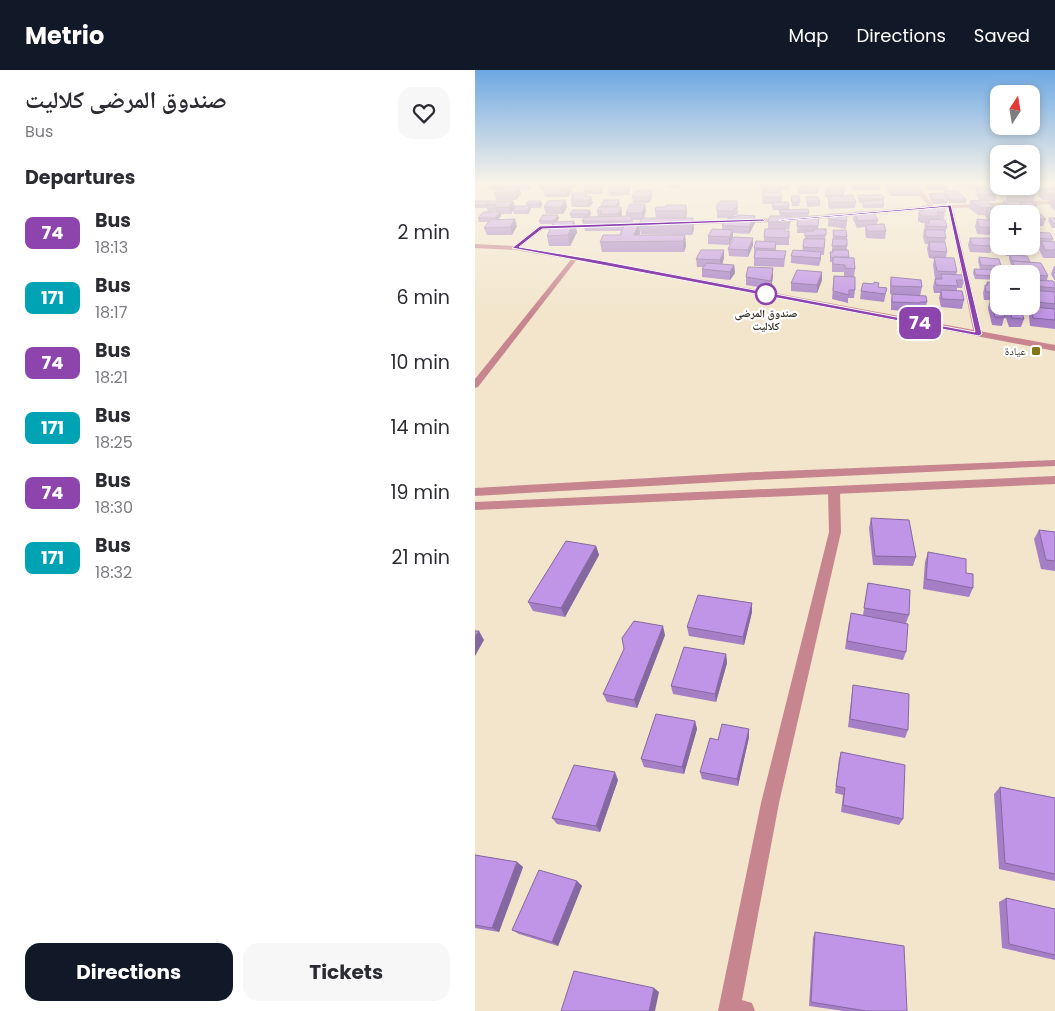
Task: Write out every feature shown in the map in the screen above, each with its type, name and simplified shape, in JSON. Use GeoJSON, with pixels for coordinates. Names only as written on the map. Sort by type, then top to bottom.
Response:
{"type":"FeatureCollection","features":[{"type":"Feature","properties":{"kind":"street"},"geometry":{"type":"LineString","coordinates":[[515,248],[540,228],[543,228]]}},
{"type":"Feature","properties":{"kind":"street"},"geometry":{"type":"LineString","coordinates":[[955,228],[979,334]]}},
{"type":"Feature","properties":{"kind":"street"},"geometry":{"type":"LineString","coordinates":[[475,246],[515,248],[575,258],[1055,348]]}},
{"type":"Feature","properties":{"kind":"street"},"geometry":{"type":"LineString","coordinates":[[475,385],[575,258]]}},
{"type":"Feature","properties":{"kind":"street"},"geometry":{"type":"LineString","coordinates":[[475,492],[1055,463]]}},
{"type":"Feature","properties":{"kind":"street"},"geometry":{"type":"LineString","coordinates":[[475,506],[1055,480]]}},
{"type":"Feature","properties":{"kind":"street"},"geometry":{"type":"LineString","coordinates":[[734,1010],[770,803],[835,532],[834,491]]}},
{"type":"Feature","properties":{"kind":"building"},"geometry":{"type":"Polygon","coordinates":[[[551,228],[571,228],[568,235],[547,236],[551,228]]]}},
{"type":"Feature","properties":{"kind":"building"},"geometry":{"type":"Polygon","coordinates":[[[623,228],[637,228],[634,235],[685,235],[683,241],[600,242],[603,235],[620,235],[623,228]]]}},
{"type":"Feature","properties":{"kind":"building"},"geometry":{"type":"Polygon","coordinates":[[[866,228],[885,228],[886,231],[867,231],[866,228]]]}},
{"type":"Feature","properties":{"kind":"building"},"geometry":{"type":"Polygon","coordinates":[[[712,229],[733,230],[729,237],[708,236],[712,229]]]}},
{"type":"Feature","properties":{"kind":"building"},"geometry":{"type":"Polygon","coordinates":[[[765,229],[785,229],[785,231],[789,231],[789,238],[764,237],[765,229]]]}},
{"type":"Feature","properties":{"kind":"building"},"geometry":{"type":"Polygon","coordinates":[[[814,229],[826,229],[826,235],[805,236],[805,231],[814,231],[814,229]]]}},
{"type":"Feature","properties":{"kind":"building"},"geometry":{"type":"Polygon","coordinates":[[[833,230],[846,230],[847,237],[834,236],[833,230]]]}},
{"type":"Feature","properties":{"kind":"building"},"geometry":{"type":"Polygon","coordinates":[[[925,230],[944,230],[946,238],[926,237],[925,230]]]}},
{"type":"Feature","properties":{"kind":"building"},"geometry":{"type":"Polygon","coordinates":[[[1040,232],[1050,233],[1053,239],[1040,238],[1040,232]]]}},
{"type":"Feature","properties":{"kind":"building"},"geometry":{"type":"Polygon","coordinates":[[[734,237],[753,238],[748,250],[728,249],[734,237]]]}},
{"type":"Feature","properties":{"kind":"building"},"geometry":{"type":"Polygon","coordinates":[[[970,238],[990,238],[990,246],[972,245],[970,238]]]}},
{"type":"Feature","properties":{"kind":"building"},"geometry":{"type":"Polygon","coordinates":[[[804,239],[825,239],[824,248],[803,247],[804,239]]]}},
{"type":"Feature","properties":{"kind":"building"},"geometry":{"type":"Polygon","coordinates":[[[833,239],[847,239],[847,246],[832,246],[833,239]]]}},
{"type":"Feature","properties":{"kind":"building"},"geometry":{"type":"Polygon","coordinates":[[[756,241],[776,242],[775,249],[754,248],[756,241]]]}},
{"type":"Feature","properties":{"kind":"building"},"geometry":{"type":"Polygon","coordinates":[[[1041,241],[1055,242],[1055,250],[1045,250],[1041,241]]]}},
{"type":"Feature","properties":{"kind":"building"},"geometry":{"type":"Polygon","coordinates":[[[929,242],[945,242],[947,252],[930,251],[929,242]]]}},
{"type":"Feature","properties":{"kind":"building"},"geometry":{"type":"Polygon","coordinates":[[[701,250],[724,250],[720,260],[696,259],[701,250]]]}},
{"type":"Feature","properties":{"kind":"building"},"geometry":{"type":"Polygon","coordinates":[[[756,250],[786,251],[784,259],[754,258],[756,250]]]}},
{"type":"Feature","properties":{"kind":"building"},"geometry":{"type":"Polygon","coordinates":[[[793,250],[821,252],[820,258],[791,256],[793,250]]]}},
{"type":"Feature","properties":{"kind":"building"},"geometry":{"type":"Polygon","coordinates":[[[832,250],[848,250],[849,257],[831,258],[830,252],[833,252],[832,250]]]}},
{"type":"Feature","properties":{"kind":"building"},"geometry":{"type":"Polygon","coordinates":[[[1010,255],[1027,256],[1030,262],[1012,261],[1010,255]]]}},
{"type":"Feature","properties":{"kind":"building"},"geometry":{"type":"Polygon","coordinates":[[[833,257],[854,258],[855,269],[845,268],[845,265],[833,264],[833,257]]]}},
{"type":"Feature","properties":{"kind":"building"},"geometry":{"type":"Polygon","coordinates":[[[934,257],[954,258],[957,272],[937,271],[934,257]]]}},
{"type":"Feature","properties":{"kind":"building"},"geometry":{"type":"Polygon","coordinates":[[[979,257],[999,259],[1001,265],[990,265],[981,265],[979,257]]]}},
{"type":"Feature","properties":{"kind":"building"},"geometry":{"type":"Polygon","coordinates":[[[1012,261],[1041,263],[1048,276],[1040,276],[1040,265],[1014,265],[1012,261]]]}},
{"type":"Feature","properties":{"kind":"building"},"geometry":{"type":"Polygon","coordinates":[[[707,263],[734,265],[730,272],[702,269],[707,263]]]}},
{"type":"Feature","properties":{"kind":"building"},"geometry":{"type":"Polygon","coordinates":[[[748,267],[773,268],[771,281],[746,277],[748,267]]]}},
{"type":"Feature","properties":{"kind":"building"},"geometry":{"type":"Polygon","coordinates":[[[974,269],[990,270],[990,276],[976,275],[974,269]]]}},
{"type":"Feature","properties":{"kind":"building"},"geometry":{"type":"Polygon","coordinates":[[[797,270],[822,272],[817,285],[791,283],[797,270]]]}},
{"type":"Feature","properties":{"kind":"building"},"geometry":{"type":"Polygon","coordinates":[[[941,274],[962,275],[964,280],[956,280],[958,286],[936,285],[935,279],[942,279],[941,274]]]}},
{"type":"Feature","properties":{"kind":"building"},"geometry":{"type":"Polygon","coordinates":[[[834,276],[855,277],[855,290],[849,290],[849,295],[833,291],[834,276]]]}},
{"type":"Feature","properties":{"kind":"building"},"geometry":{"type":"Polygon","coordinates":[[[891,277],[921,280],[922,287],[891,286],[891,277]]]}},
{"type":"Feature","properties":{"kind":"building"},"geometry":{"type":"Polygon","coordinates":[[[1040,280],[1053,281],[1055,288],[1040,287],[1040,280]]]}},
{"type":"Feature","properties":{"kind":"building"},"geometry":{"type":"Polygon","coordinates":[[[874,282],[879,283],[878,287],[887,288],[885,294],[861,291],[863,283],[874,284],[874,282]]]}},
{"type":"Feature","properties":{"kind":"building"},"geometry":{"type":"Polygon","coordinates":[[[987,282],[990,282],[990,292],[986,292],[985,285],[988,285],[987,282]]]}},
{"type":"Feature","properties":{"kind":"building"},"geometry":{"type":"Polygon","coordinates":[[[941,290],[962,291],[964,300],[942,299],[941,290]]]}},
{"type":"Feature","properties":{"kind":"building"},"geometry":{"type":"Polygon","coordinates":[[[1040,291],[1055,292],[1055,304],[1040,302],[1040,291]]]}},
{"type":"Feature","properties":{"kind":"building"},"geometry":{"type":"Polygon","coordinates":[[[892,294],[926,296],[927,302],[892,302],[892,294]]]}},
{"type":"Feature","properties":{"kind":"building"},"geometry":{"type":"Polygon","coordinates":[[[1040,308],[1055,309],[1055,320],[1033,318],[1033,315],[1040,315],[1040,308]]]}},
{"type":"Feature","properties":{"kind":"building"},"geometry":{"type":"Polygon","coordinates":[[[994,315],[1004,315],[1005,317],[995,317],[994,315]]]}},
{"type":"Feature","properties":{"kind":"building"},"geometry":{"type":"Polygon","coordinates":[[[1011,315],[1023,315],[1024,319],[1012,318],[1011,315]]]}},
{"type":"Feature","properties":{"kind":"building"},"geometry":{"type":"Polygon","coordinates":[[[871,518],[909,520],[916,557],[875,556],[871,518]]]}},
{"type":"Feature","properties":{"kind":"building"},"geometry":{"type":"Polygon","coordinates":[[[1039,530],[1055,532],[1055,561],[1046,560],[1039,530]]]}},
{"type":"Feature","properties":{"kind":"building"},"geometry":{"type":"Polygon","coordinates":[[[566,541],[596,546],[561,608],[528,602],[566,541]]]}},
{"type":"Feature","properties":{"kind":"building"},"geometry":{"type":"Polygon","coordinates":[[[928,552],[966,559],[966,573],[973,574],[973,588],[926,579],[928,552]]]}},
{"type":"Feature","properties":{"kind":"building"},"geometry":{"type":"Polygon","coordinates":[[[868,583],[910,590],[909,615],[864,608],[868,583]]]}},
{"type":"Feature","properties":{"kind":"building"},"geometry":{"type":"Polygon","coordinates":[[[698,595],[752,603],[743,637],[687,627],[698,595]]]}},
{"type":"Feature","properties":{"kind":"building"},"geometry":{"type":"Polygon","coordinates":[[[851,613],[908,624],[906,652],[847,641],[851,613]]]}},
{"type":"Feature","properties":{"kind":"building"},"geometry":{"type":"Polygon","coordinates":[[[634,621],[663,626],[634,700],[603,694],[624,649],[622,638],[634,621]]]}},
{"type":"Feature","properties":{"kind":"building"},"geometry":{"type":"Polygon","coordinates":[[[684,647],[726,654],[715,694],[671,686],[684,647]]]}},
{"type":"Feature","properties":{"kind":"building"},"geometry":{"type":"Polygon","coordinates":[[[853,685],[909,694],[908,730],[850,719],[853,685]]]}},
{"type":"Feature","properties":{"kind":"building"},"geometry":{"type":"Polygon","coordinates":[[[656,714],[695,721],[682,767],[641,759],[656,714]]]}},
{"type":"Feature","properties":{"kind":"building"},"geometry":{"type":"Polygon","coordinates":[[[722,724],[749,729],[737,779],[700,772],[710,738],[718,740],[722,724]]]}},
{"type":"Feature","properties":{"kind":"building"},"geometry":{"type":"Polygon","coordinates":[[[841,752],[905,765],[903,819],[843,805],[845,788],[836,786],[841,752]]]}},
{"type":"Feature","properties":{"kind":"building"},"geometry":{"type":"Polygon","coordinates":[[[574,765],[615,772],[596,826],[552,818],[574,765]]]}},
{"type":"Feature","properties":{"kind":"building"},"geometry":{"type":"Polygon","coordinates":[[[1000,787],[1055,798],[1055,874],[1005,863],[1000,787]]]}},
{"type":"Feature","properties":{"kind":"building"},"geometry":{"type":"Polygon","coordinates":[[[475,855],[517,862],[492,928],[475,925],[475,855]]]}},
{"type":"Feature","properties":{"kind":"building"},"geometry":{"type":"Polygon","coordinates":[[[539,870],[577,881],[552,942],[512,930],[539,870]]]}},
{"type":"Feature","properties":{"kind":"building"},"geometry":{"type":"Polygon","coordinates":[[[1006,898],[1055,909],[1055,955],[1009,944],[1006,898]]]}},
{"type":"Feature","properties":{"kind":"building"},"geometry":{"type":"Polygon","coordinates":[[[815,932],[904,946],[907,1011],[866,1011],[811,1002],[815,932]]]}},
{"type":"Feature","properties":{"kind":"building"},"geometry":{"type":"Polygon","coordinates":[[[574,971],[654,988],[649,1011],[561,1011],[574,971]]]}},
{"type":"Feature","properties":{"kind":"bus line","name":"74"},"geometry":{"type":"LineString","coordinates":[[542,228],[515,248],[979,334],[955,228]]}},
{"type":"Feature","properties":{"kind":"place","name":"صندوق المرضى كلاليت"},"geometry":{"type":"Point","coordinates":[766,294]}},
{"type":"Feature","properties":{"kind":"place","name":"عيادة"},"geometry":{"type":"Point","coordinates":[1036,351]}}]}
